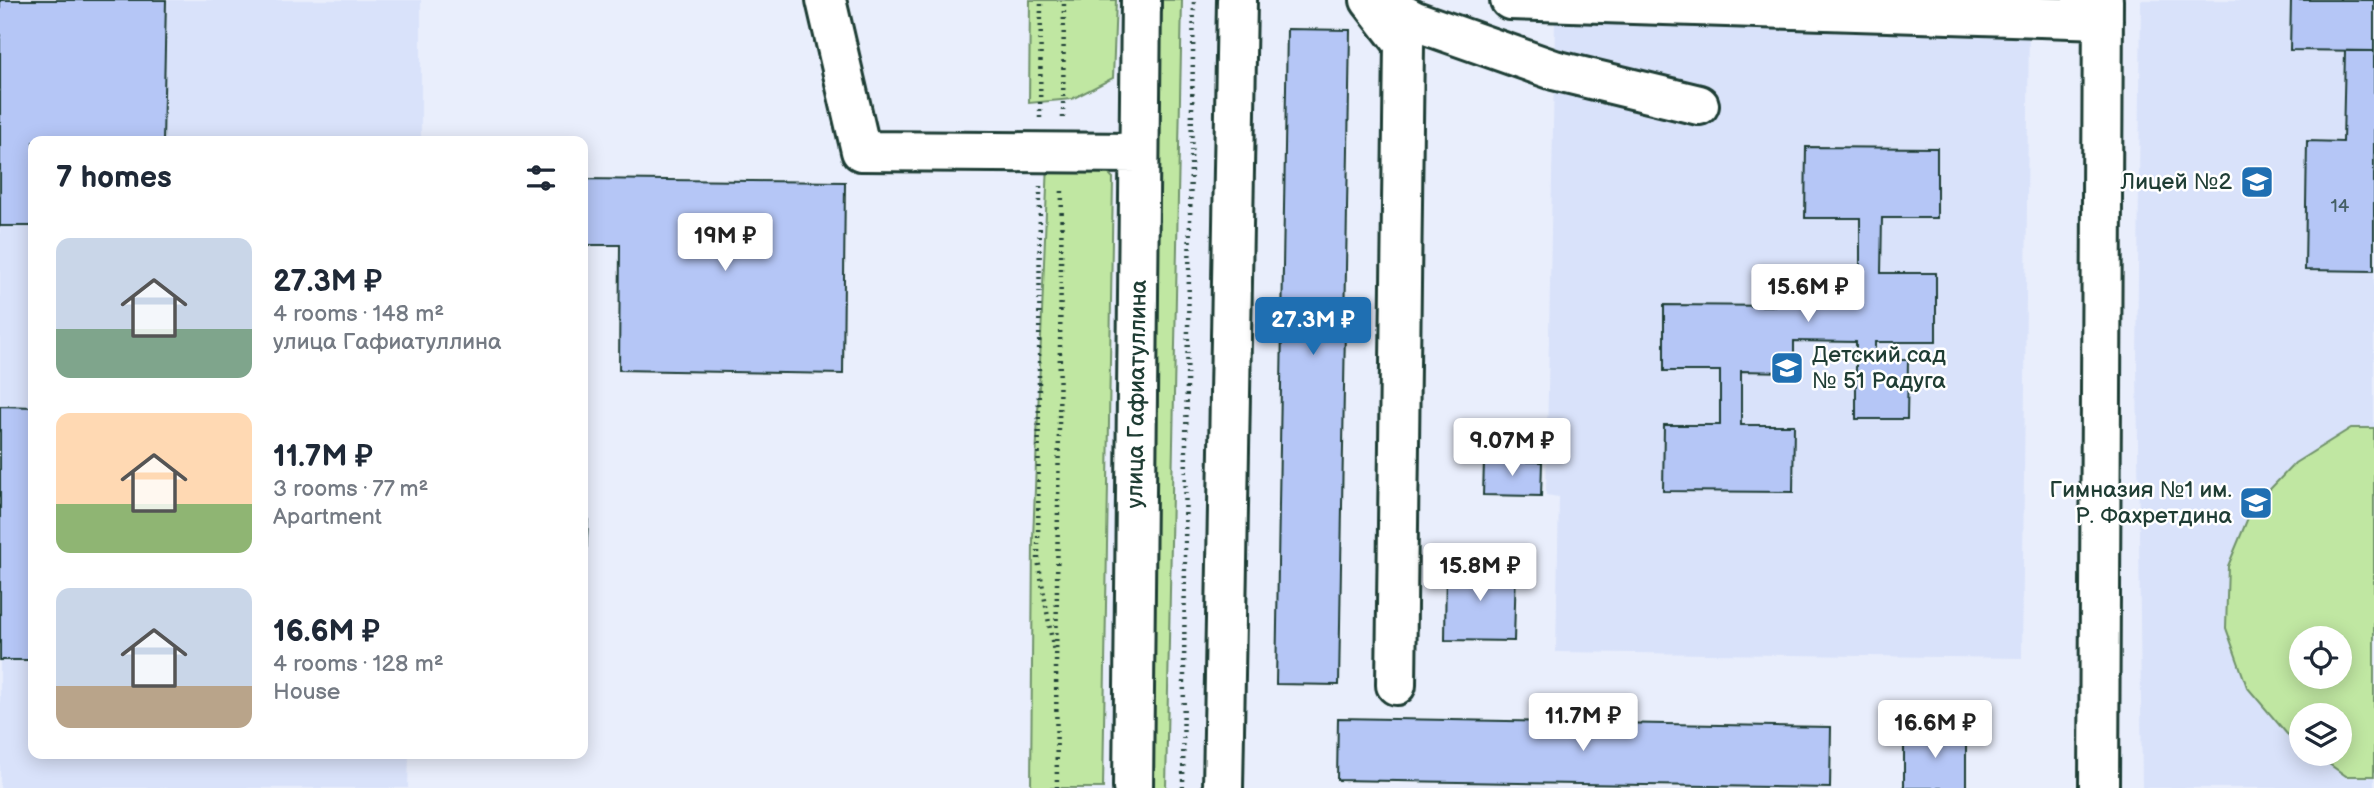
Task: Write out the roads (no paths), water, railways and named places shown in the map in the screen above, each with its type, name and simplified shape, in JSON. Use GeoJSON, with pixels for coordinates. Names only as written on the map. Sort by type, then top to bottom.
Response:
{"type":"FeatureCollection","features":[{"type":"Feature","properties":{"kind":"street"},"geometry":{"type":"LineString","coordinates":[[826,0],[861,151],[1139,153]]}},
{"type":"Feature","properties":{"kind":"street","name":"улица Гафиатуллина"},"geometry":{"type":"LineString","coordinates":[[1133,788],[1140,0]]}},
{"type":"Feature","properties":{"kind":"street"},"geometry":{"type":"LineString","coordinates":[[1223,788],[1237,0]]}},
{"type":"Feature","properties":{"kind":"street"},"geometry":{"type":"LineString","coordinates":[[1372,0],[1415,21],[1554,70],[1699,105]]}},
{"type":"Feature","properties":{"kind":"street"},"geometry":{"type":"LineString","coordinates":[[1372,0],[1404,44],[1396,685]]}},
{"type":"Feature","properties":{"kind":"street"},"geometry":{"type":"LineString","coordinates":[[1510,0],[2103,9],[2099,788]]}},
{"type":"Feature","properties":{"kind":"place","name":"Лицей №2"},"geometry":{"type":"Point","coordinates":[2257,182]}},
{"type":"Feature","properties":{"kind":"place","name":"Детский сад № 51 Радуга"},"geometry":{"type":"Point","coordinates":[1787,368]}},
{"type":"Feature","properties":{"kind":"place","name":"Гимназия №1 им. Р. Фахретдина"},"geometry":{"type":"Point","coordinates":[2256,503]}}]}
